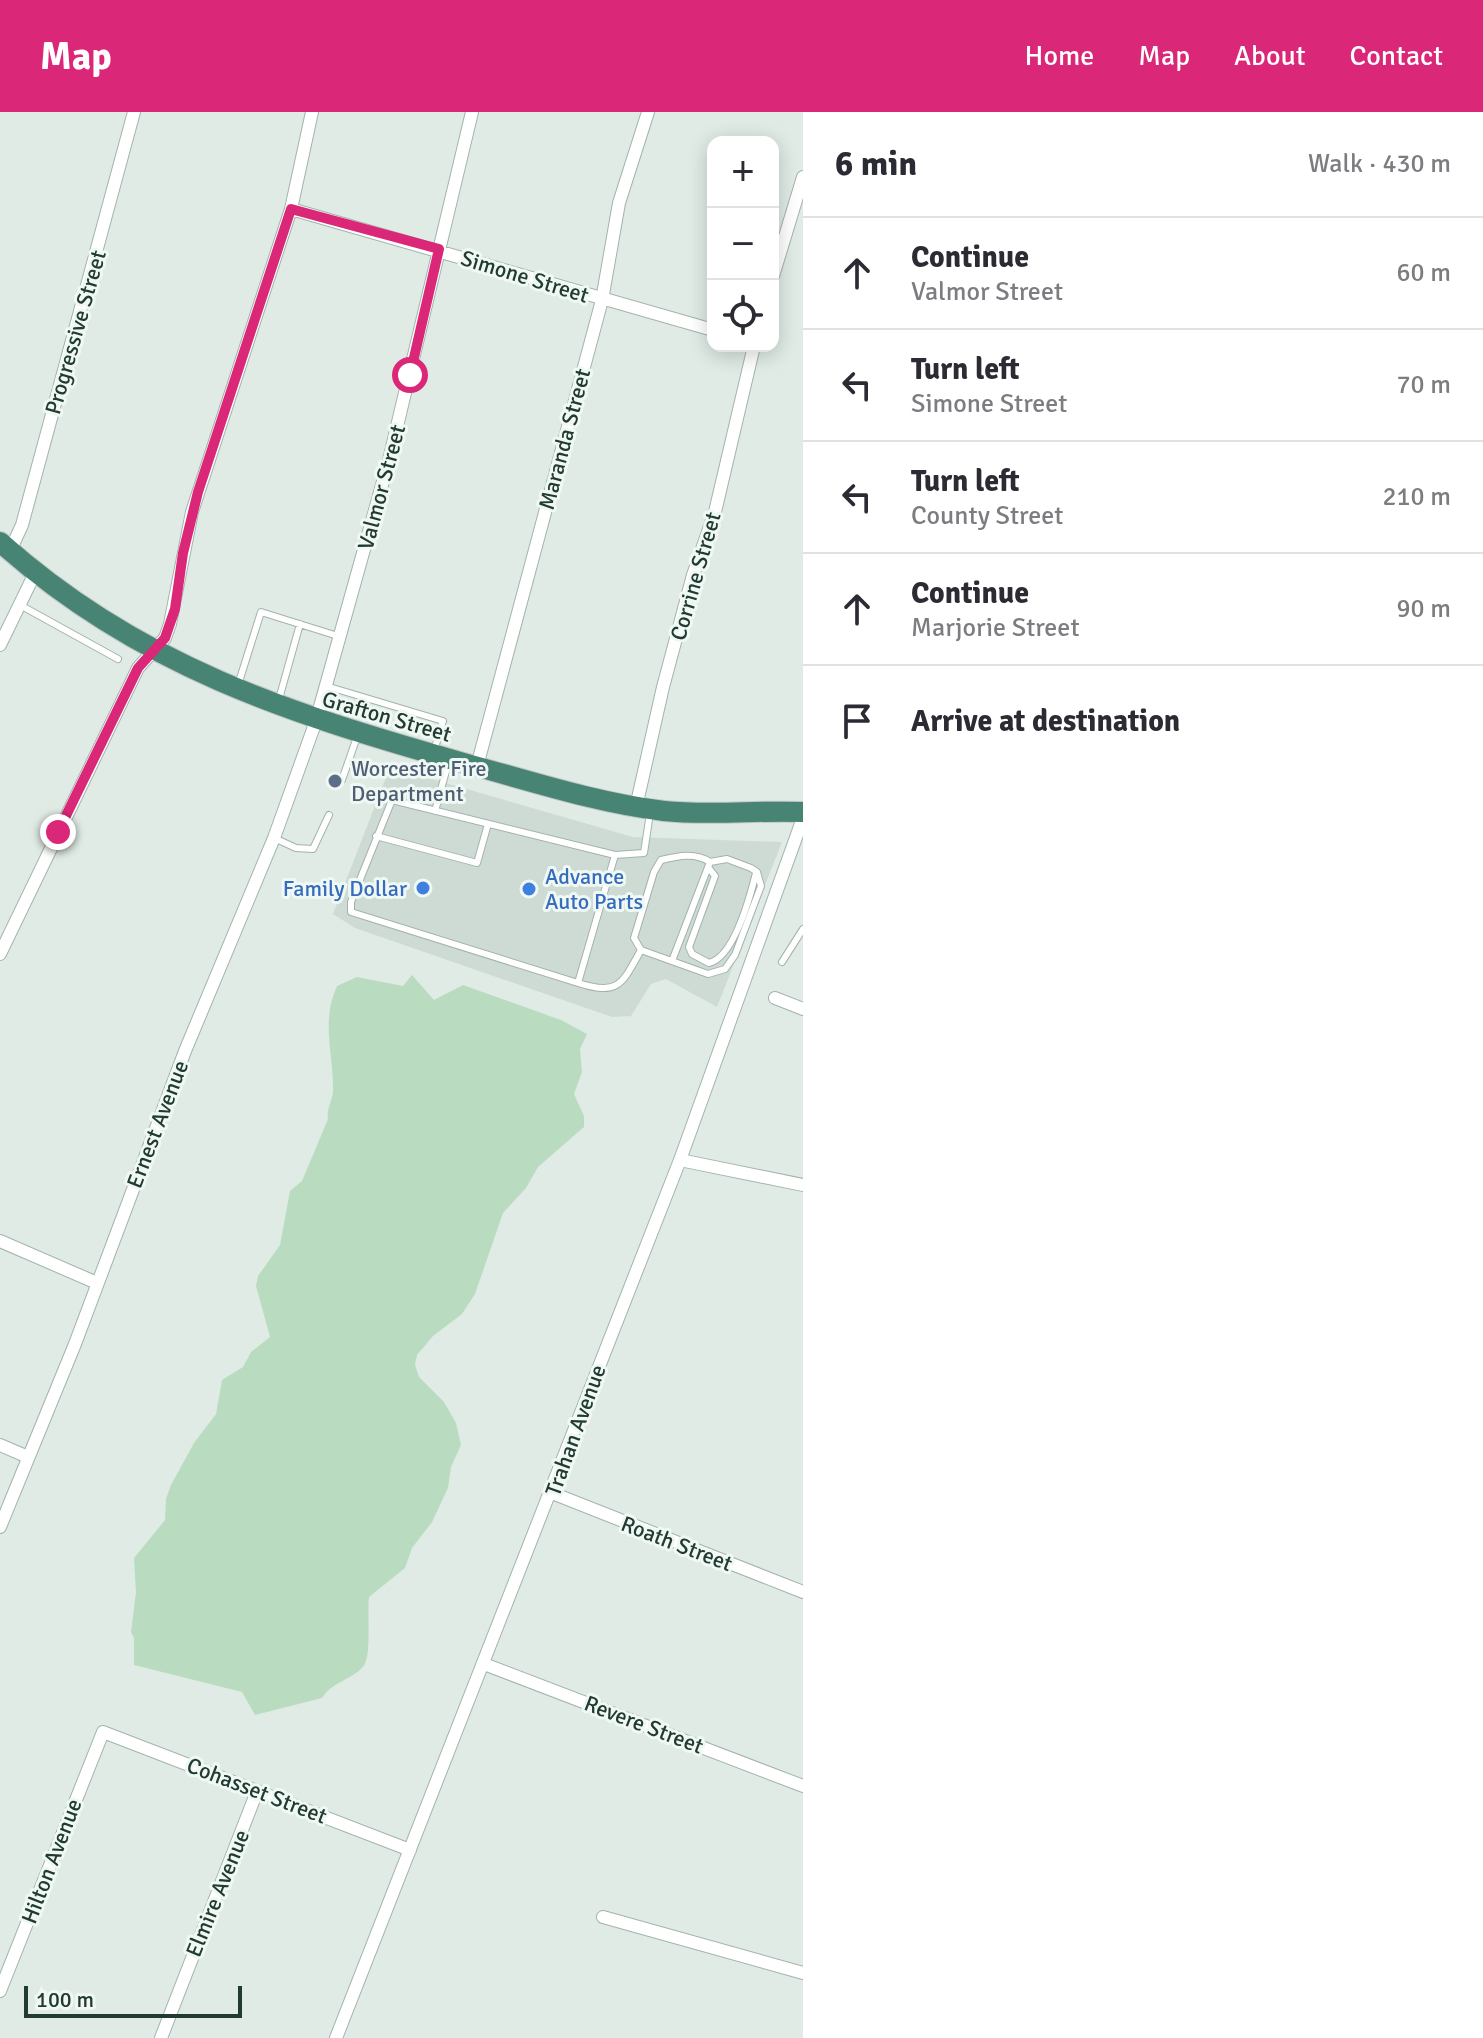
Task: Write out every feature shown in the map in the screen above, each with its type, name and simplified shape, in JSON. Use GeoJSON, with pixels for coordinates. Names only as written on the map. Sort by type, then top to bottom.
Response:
{"type":"FeatureCollection","features":[{"type":"Feature","properties":{"kind":"highway","name":"Grafton Street"},"geometry":{"type":"LineString","coordinates":[[5,546],[36,571],[155,651],[236,691],[316,721],[441,757],[643,808],[701,814],[803,812]]}},
{"type":"Feature","properties":{"kind":"street","name":"Progressive Street"},"geometry":{"type":"LineString","coordinates":[[5,546],[22,525],[134,112]]}},
{"type":"Feature","properties":{"kind":"street"},"geometry":{"type":"LineString","coordinates":[[0,954],[138,668],[155,651],[170,624],[198,492],[291,209],[312,112]]}},
{"type":"Feature","properties":{"kind":"street","name":"Valmor Street"},"geometry":{"type":"LineString","coordinates":[[316,721],[389,460],[472,112]]}},
{"type":"Feature","properties":{"kind":"street","name":"Maranda Street"},"geometry":{"type":"LineString","coordinates":[[477,766],[602,300],[619,203],[648,112]]}},
{"type":"Feature","properties":{"kind":"street"},"geometry":{"type":"LineString","coordinates":[[779,256],[803,177]]}},
{"type":"Feature","properties":{"kind":"street","name":"Simone Street"},"geometry":{"type":"LineString","coordinates":[[291,209],[707,328]]}},
{"type":"Feature","properties":{"kind":"street","name":"Corrine Street"},"geometry":{"type":"LineString","coordinates":[[643,808],[663,687],[715,512],[753,352]]}},
{"type":"Feature","properties":{"kind":"street"},"geometry":{"type":"LineString","coordinates":[[0,645],[36,571]]}},
{"type":"Feature","properties":{"kind":"street","name":"Ernest Avenue"},"geometry":{"type":"LineString","coordinates":[[0,1527],[185,1051],[274,838],[316,721]]}},
{"type":"Feature","properties":{"kind":"street","name":"Trahan Avenue"},"geometry":{"type":"LineString","coordinates":[[336,2038],[680,1160],[803,818]]}},
{"type":"Feature","properties":{"kind":"street"},"geometry":{"type":"LineString","coordinates":[[775,998],[803,1009]]}},
{"type":"Feature","properties":{"kind":"street"},"geometry":{"type":"LineString","coordinates":[[680,1160],[803,1185]]}},
{"type":"Feature","properties":{"kind":"street"},"geometry":{"type":"LineString","coordinates":[[0,1241],[97,1283]]}},
{"type":"Feature","properties":{"kind":"street"},"geometry":{"type":"LineString","coordinates":[[0,1445],[28,1457]]}},
{"type":"Feature","properties":{"kind":"street","name":"Roath Street"},"geometry":{"type":"LineString","coordinates":[[552,1493],[803,1592]]}},
{"type":"Feature","properties":{"kind":"street","name":"Revere Street"},"geometry":{"type":"LineString","coordinates":[[484,1664],[803,1786]]}},
{"type":"Feature","properties":{"kind":"street","name":"Cohasset Street"},"geometry":{"type":"LineString","coordinates":[[103,1732],[256,1794],[410,1850]]}},
{"type":"Feature","properties":{"kind":"street","name":"Hilton Avenue"},"geometry":{"type":"LineString","coordinates":[[0,1991],[103,1732]]}},
{"type":"Feature","properties":{"kind":"street","name":"Elmire Avenue"},"geometry":{"type":"LineString","coordinates":[[161,2038],[256,1794]]}},
{"type":"Feature","properties":{"kind":"street"},"geometry":{"type":"LineString","coordinates":[[603,1917],[803,1973]]}},
{"type":"Feature","properties":{"kind":"lane"},"geometry":{"type":"LineString","coordinates":[[20,605],[118,659]]}},
{"type":"Feature","properties":{"kind":"lane"},"geometry":{"type":"LineString","coordinates":[[236,691],[261,612],[341,637]]}},
{"type":"Feature","properties":{"kind":"lane"},"geometry":{"type":"LineString","coordinates":[[276,707],[300,624]]}},
{"type":"Feature","properties":{"kind":"lane"},"geometry":{"type":"LineString","coordinates":[[326,686],[443,721],[435,811]]}},
{"type":"Feature","properties":{"kind":"lane"},"geometry":{"type":"LineString","coordinates":[[342,780],[358,734]]}},
{"type":"Feature","properties":{"kind":"lane"},"geometry":{"type":"LineString","coordinates":[[641,950],[624,982],[614,988],[599,989],[351,912],[351,902],[392,800],[615,855],[644,853],[659,864]]}},
{"type":"Feature","properties":{"kind":"lane"},"geometry":{"type":"LineString","coordinates":[[643,808],[644,853]]}},
{"type":"Feature","properties":{"kind":"lane"},"geometry":{"type":"LineString","coordinates":[[274,838],[296,848],[313,849],[329,815]]}},
{"type":"Feature","properties":{"kind":"lane"},"geometry":{"type":"LineString","coordinates":[[376,836],[477,863],[488,824]]}},
{"type":"Feature","properties":{"kind":"lane"},"geometry":{"type":"LineString","coordinates":[[578,983],[615,855]]}},
{"type":"Feature","properties":{"kind":"lane"},"geometry":{"type":"LineString","coordinates":[[678,856],[702,856],[709,864],[715,876],[689,947],[692,954],[709,963],[723,958],[730,947],[757,872],[761,886],[735,955],[725,969],[708,974],[641,950],[634,938],[659,864],[678,856]]}},
{"type":"Feature","properties":{"kind":"lane"},"geometry":{"type":"LineString","coordinates":[[709,864],[727,859],[757,872]]}},
{"type":"Feature","properties":{"kind":"lane"},"geometry":{"type":"LineString","coordinates":[[672,961],[709,864]]}},
{"type":"Feature","properties":{"kind":"lane"},"geometry":{"type":"LineString","coordinates":[[782,962],[803,929]]}},
{"type":"Feature","properties":{"kind":"shaded area"},"geometry":{"type":"Polygon","coordinates":[[[390,767],[633,837],[782,842],[717,1007],[666,979],[651,984],[631,1016],[612,1017],[355,928],[333,914],[390,767]]]}},
{"type":"Feature","properties":{"kind":"green space"},"geometry":{"type":"Polygon","coordinates":[[[412,975],[434,1000],[463,985],[561,1020],[587,1034],[580,1049],[582,1072],[574,1094],[584,1116],[584,1127],[538,1167],[526,1188],[503,1213],[475,1294],[462,1314],[433,1336],[417,1355],[415,1365],[419,1377],[444,1402],[456,1423],[461,1445],[451,1467],[448,1488],[432,1522],[412,1548],[405,1568],[369,1597],[366,1662],[322,1698],[255,1715],[242,1692],[134,1665],[134,1638],[131,1632],[136,1592],[134,1558],[165,1520],[166,1499],[171,1485],[194,1443],[216,1414],[222,1380],[243,1367],[251,1352],[270,1337],[256,1286],[258,1276],[280,1245],[290,1191],[302,1181],[328,1119],[333,1092],[329,1024],[337,986],[357,977],[403,986],[412,975]]]}},
{"type":"Feature","properties":{"kind":"place","name":"Worcester Fire Department"},"geometry":{"type":"Point","coordinates":[335,781]}},
{"type":"Feature","properties":{"kind":"place","name":"Family Dollar"},"geometry":{"type":"Point","coordinates":[423,888]}},
{"type":"Feature","properties":{"kind":"place","name":"Advance Auto Parts"},"geometry":{"type":"Point","coordinates":[529,889]}},
{"type":"Feature","properties":{"kind":"route"},"geometry":{"type":"LineString","coordinates":[[58,832],[138,668],[165,638],[175,609],[187,532],[198,492],[291,209],[439,249],[410,375]]}}]}
